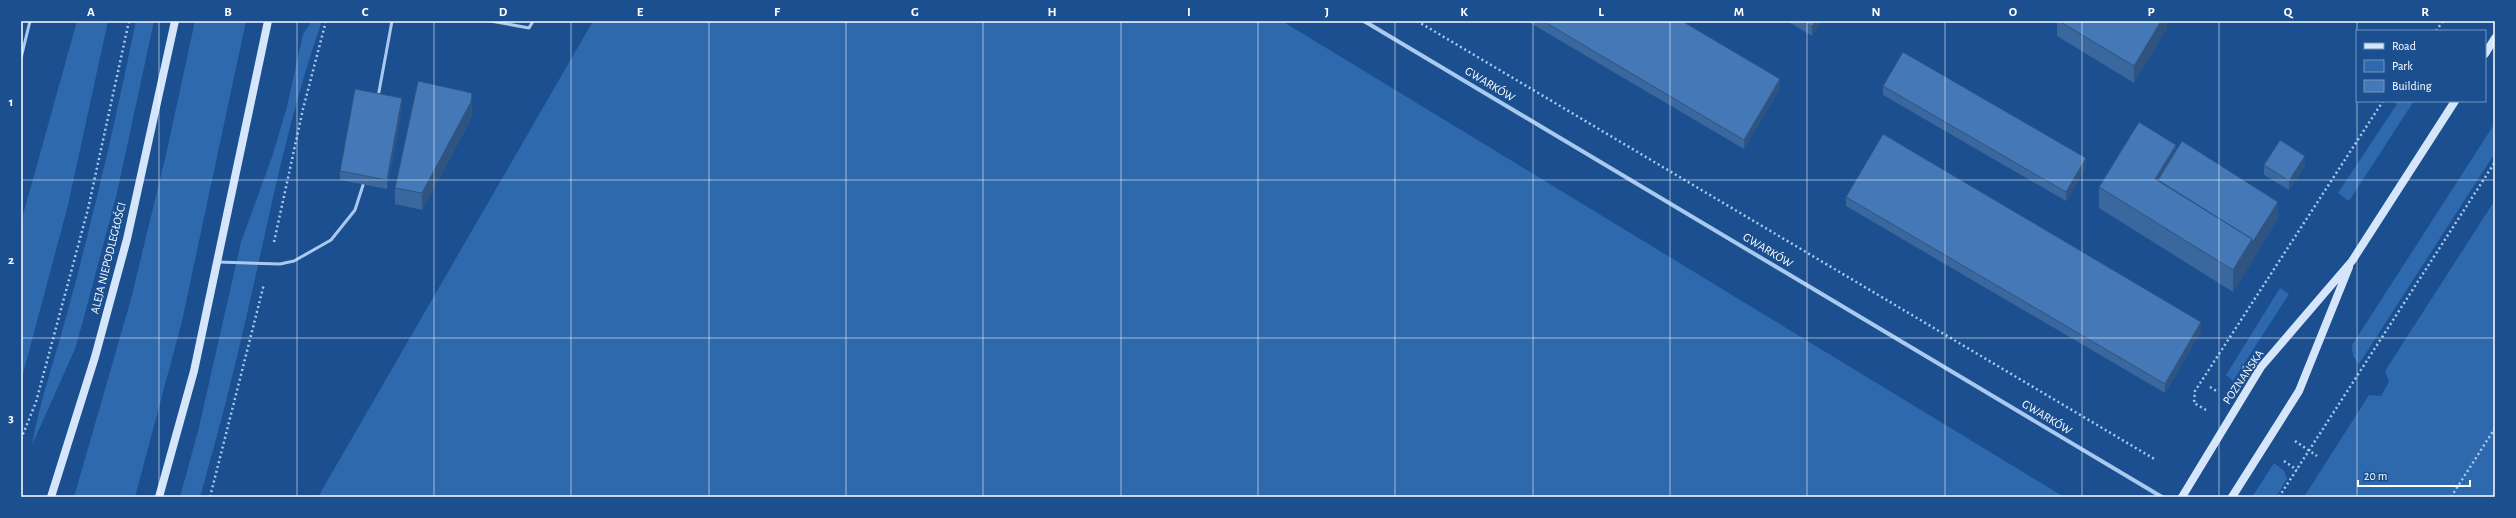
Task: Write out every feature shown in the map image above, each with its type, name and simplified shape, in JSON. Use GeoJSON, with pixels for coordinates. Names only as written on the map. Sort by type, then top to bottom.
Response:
{"type":"FeatureCollection","features":[{"type":"Feature","properties":{"kind":"street","name":"ALEJA NIEPODLEGŁOŚCI"},"geometry":{"type":"LineString","coordinates":[[51,497],[95,357],[127,239],[175,21]]}},
{"type":"Feature","properties":{"kind":"street"},"geometry":{"type":"LineString","coordinates":[[159,497],[194,371],[268,21]]}},
{"type":"Feature","properties":{"kind":"street","name":"GWARKÓW"},"geometry":{"type":"LineString","coordinates":[[1364,21],[2162,497]]}},
{"type":"Feature","properties":{"kind":"street"},"geometry":{"type":"LineString","coordinates":[[2486,52],[2495,38]]}},
{"type":"Feature","properties":{"kind":"street","name":"POZNAŃSKA"},"geometry":{"type":"LineString","coordinates":[[2182,497],[2261,367],[2352,261],[2454,102]]}},
{"type":"Feature","properties":{"kind":"street","name":"POZNAŃSKA"},"geometry":{"type":"LineString","coordinates":[[2232,497],[2299,391],[2352,261]]}},
{"type":"Feature","properties":{"kind":"lane"},"geometry":{"type":"LineString","coordinates":[[21,58],[30,21]]}},
{"type":"Feature","properties":{"kind":"lane"},"geometry":{"type":"LineString","coordinates":[[377,105],[392,21]]}},
{"type":"Feature","properties":{"kind":"lane"},"geometry":{"type":"LineString","coordinates":[[491,21],[529,28],[533,21]]}},
{"type":"Feature","properties":{"kind":"lane"},"geometry":{"type":"LineString","coordinates":[[217,262],[280,264],[294,261],[331,240],[354,210],[363,188],[365,173]]}},
{"type":"Feature","properties":{"kind":"path"},"geometry":{"type":"LineString","coordinates":[[21,440],[36,402],[88,209],[129,21]]}},
{"type":"Feature","properties":{"kind":"path"},"geometry":{"type":"LineString","coordinates":[[1417,21],[2156,460]]}},
{"type":"Feature","properties":{"kind":"path"},"geometry":{"type":"LineString","coordinates":[[2437,30],[2443,21]]}},
{"type":"Feature","properties":{"kind":"path"},"geometry":{"type":"LineString","coordinates":[[2194,403],[2195,391],[2382,102]]}},
{"type":"Feature","properties":{"kind":"path"},"geometry":{"type":"LineString","coordinates":[[2279,497],[2495,162]]}},
{"type":"Feature","properties":{"kind":"path"},"geometry":{"type":"LineString","coordinates":[[2451,497],[2495,428]]}},
{"type":"Feature","properties":{"kind":"green space"},"geometry":{"type":"Polygon","coordinates":[[[77,21],[108,21],[68,205],[21,381],[21,222],[77,21]]]}},
{"type":"Feature","properties":{"kind":"green space"},"geometry":{"type":"Polygon","coordinates":[[[136,21],[154,21],[117,193],[75,349],[32,445],[39,411],[78,274],[96,202],[136,21]]]}},
{"type":"Feature","properties":{"kind":"green space"},"geometry":{"type":"Polygon","coordinates":[[[195,21],[246,21],[182,321],[135,497],[74,497],[131,299],[167,150],[195,21]]]}},
{"type":"Feature","properties":{"kind":"green space"},"geometry":{"type":"Polygon","coordinates":[[[312,21],[322,21],[298,96],[288,134],[234,370],[206,476],[200,497],[180,497],[199,427],[241,242],[272,157],[287,107],[303,34],[312,21]]]}},
{"type":"Feature","properties":{"kind":"green space"},"geometry":{"type":"Polygon","coordinates":[[[593,21],[1282,21],[2064,497],[318,497],[593,21]]]}},
{"type":"Feature","properties":{"kind":"green space"},"geometry":{"type":"Polygon","coordinates":[[[2394,102],[2413,102],[2349,201],[2338,193],[2397,104],[2394,102]]]}},
{"type":"Feature","properties":{"kind":"green space"},"geometry":{"type":"Polygon","coordinates":[[[2495,123],[2495,153],[2359,364],[2353,356],[2352,345],[2495,123]]]}},
{"type":"Feature","properties":{"kind":"green space"},"geometry":{"type":"Polygon","coordinates":[[[2495,200],[2495,497],[2304,497],[2369,395],[2381,396],[2389,382],[2385,371],[2495,200]]]}},
{"type":"Feature","properties":{"kind":"green space"},"geometry":{"type":"Polygon","coordinates":[[[2280,288],[2289,294],[2233,381],[2226,375],[2280,288]]]}},
{"type":"Feature","properties":{"kind":"green space"},"geometry":{"type":"Polygon","coordinates":[[[2274,463],[2284,471],[2287,479],[2276,497],[2252,497],[2274,463]]]}},
{"type":"Feature","properties":{"kind":"building"},"geometry":{"type":"Polygon","coordinates":[[[1543,21],[1682,21],[1780,79],[1744,140],[1543,21]]]}},
{"type":"Feature","properties":{"kind":"building"},"geometry":{"type":"Polygon","coordinates":[[[1802,21],[1815,21],[1812,27],[1802,21]]]}},
{"type":"Feature","properties":{"kind":"building"},"geometry":{"type":"Polygon","coordinates":[[[2059,21],[2161,21],[2134,66],[2059,21]]]}},
{"type":"Feature","properties":{"kind":"building"},"geometry":{"type":"Polygon","coordinates":[[[1903,52],[2086,158],[2066,192],[1883,86],[1903,52]]]}},
{"type":"Feature","properties":{"kind":"building"},"geometry":{"type":"Polygon","coordinates":[[[418,81],[472,93],[471,102],[422,193],[395,188],[418,81]]]}},
{"type":"Feature","properties":{"kind":"building"},"geometry":{"type":"Polygon","coordinates":[[[355,89],[402,98],[387,180],[340,171],[355,89]]]}},
{"type":"Feature","properties":{"kind":"building"},"geometry":{"type":"Polygon","coordinates":[[[2139,122],[2176,145],[2155,179],[2252,239],[2233,270],[2099,187],[2139,122]]]}},
{"type":"Feature","properties":{"kind":"building"},"geometry":{"type":"Polygon","coordinates":[[[1883,134],[2201,322],[2165,384],[1846,197],[1883,134]]]}},
{"type":"Feature","properties":{"kind":"building"},"geometry":{"type":"Polygon","coordinates":[[[2280,140],[2305,156],[2289,181],[2264,165],[2280,140]]]}},
{"type":"Feature","properties":{"kind":"building"},"geometry":{"type":"Polygon","coordinates":[[[2182,141],[2278,202],[2252,243],[2252,239],[2158,180],[2182,141]]]}}]}
